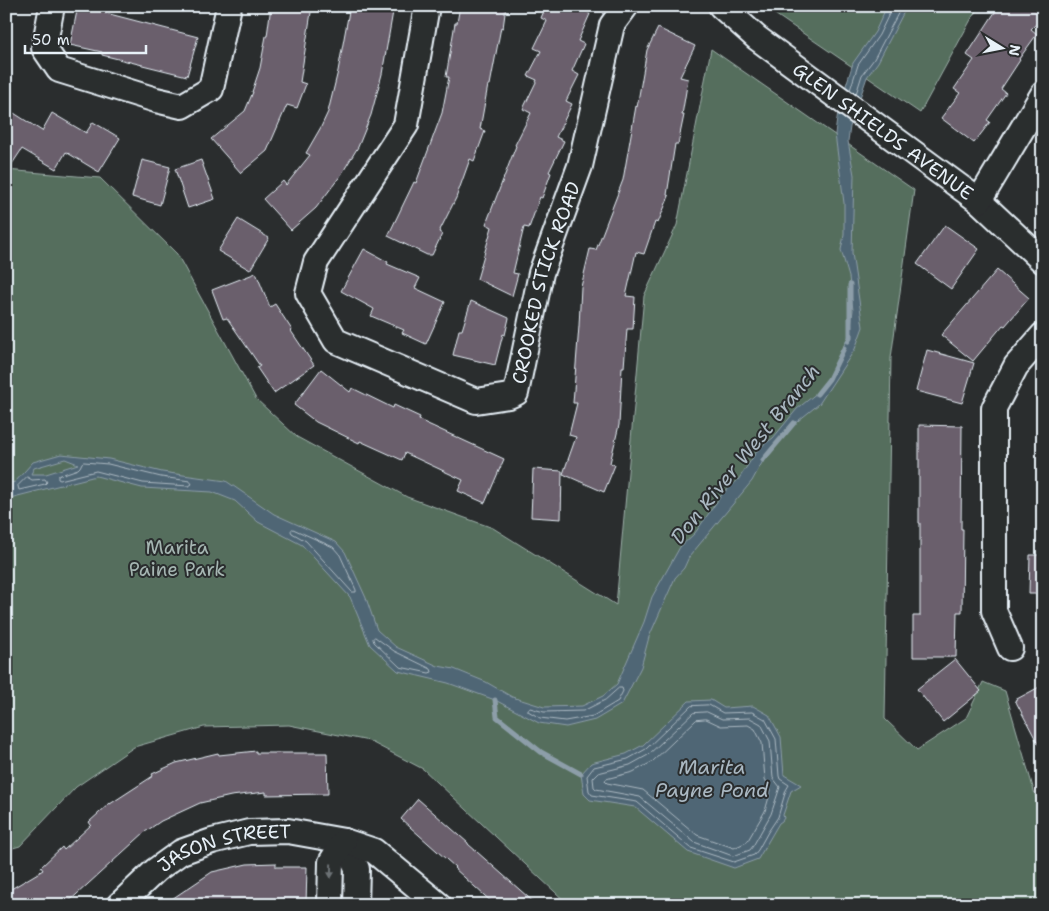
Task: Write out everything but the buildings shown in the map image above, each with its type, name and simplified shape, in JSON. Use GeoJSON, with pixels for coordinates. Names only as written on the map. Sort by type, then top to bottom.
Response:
{"type":"FeatureCollection","features":[{"type":"Feature","properties":{"kind":"street"},"geometry":{"type":"LineString","coordinates":[[52,6],[44,48],[59,70],[156,100],[182,106],[211,89],[229,6]]}},
{"type":"Feature","properties":{"kind":"street","name":"CROOKED STICK ROAD"},"geometry":{"type":"LineString","coordinates":[[427,6],[406,125],[316,262],[308,294],[336,341],[476,401],[509,396],[516,393],[541,273],[580,166],[612,26],[626,6]]}},
{"type":"Feature","properties":{"kind":"street","name":"GLEN SHIELDS AVENUE"},"geometry":{"type":"LineString","coordinates":[[720,6],[757,38],[979,201],[1043,261]]}},
{"type":"Feature","properties":{"kind":"street"},"geometry":{"type":"LineString","coordinates":[[979,201],[1043,94]]}},
{"type":"Feature","properties":{"kind":"street"},"geometry":{"type":"LineString","coordinates":[[1010,648],[994,611],[994,408],[1016,366],[1043,335]]}},
{"type":"Feature","properties":{"kind":"street","name":"JASON STREET"},"geometry":{"type":"LineString","coordinates":[[119,905],[156,870],[181,852],[212,841],[249,832],[288,831],[344,842],[374,851],[439,905]]}},
{"type":"Feature","properties":{"kind":"street"},"geometry":{"type":"LineString","coordinates":[[330,905],[331,862],[344,842]]}},
{"type":"Feature","properties":{"kind":"street"},"geometry":{"type":"LineString","coordinates":[[344,842],[357,869],[356,905]]}},
{"type":"Feature","properties":{"kind":"green space"},"geometry":{"type":"Polygon","coordinates":[[[763,6],[980,6],[920,113],[763,6]]]}},
{"type":"Feature","properties":{"kind":"green space","name":"Marita Paine Park"},"geometry":{"type":"Polygon","coordinates":[[[711,49],[914,190],[891,358],[885,719],[917,750],[966,718],[983,682],[1005,691],[1043,822],[1043,905],[569,905],[423,769],[369,741],[289,725],[204,727],[134,747],[76,787],[20,846],[6,850],[6,170],[100,178],[177,254],[256,399],[297,437],[407,497],[493,528],[616,605],[644,296],[677,225],[711,49]]]}},
{"type":"Feature","properties":{"kind":"water"},"geometry":{"type":"Polygon","coordinates":[[[887,6],[907,6],[878,62],[867,77],[850,127],[848,141],[854,175],[852,253],[863,327],[855,349],[819,404],[788,429],[769,450],[752,481],[689,557],[684,568],[675,578],[649,637],[641,667],[622,704],[595,720],[566,727],[539,723],[495,700],[448,683],[398,671],[370,645],[350,597],[302,545],[258,522],[235,501],[212,492],[142,488],[96,476],[6,499],[6,484],[15,482],[33,462],[61,454],[109,459],[162,472],[226,481],[274,514],[336,542],[345,552],[366,598],[377,630],[396,647],[438,666],[454,669],[486,682],[512,697],[544,707],[582,706],[603,696],[617,684],[644,622],[652,597],[680,547],[695,533],[723,493],[738,480],[759,448],[773,438],[797,409],[823,388],[841,357],[843,347],[850,334],[853,310],[849,277],[841,250],[844,235],[844,203],[835,134],[838,111],[853,63],[875,32],[887,6]],[[65,459],[34,468],[31,474],[46,474],[78,464],[65,459]]]}},
{"type":"Feature","properties":{"kind":"water","name":"Marita Payne Pond"},"geometry":{"type":"Polygon","coordinates":[[[711,700],[724,708],[753,706],[769,715],[781,737],[784,775],[801,785],[791,791],[783,815],[784,818],[779,823],[758,859],[734,868],[688,852],[635,807],[590,800],[584,794],[581,774],[591,763],[626,754],[643,745],[689,701],[711,700]]]}},
{"type":"Feature","properties":{"kind":"waterway","name":"Don River West Branch"},"geometry":{"type":"LineString","coordinates":[[848,341],[850,338],[850,285]]}},
{"type":"Feature","properties":{"kind":"waterway","name":"Don River West Branch"},"geometry":{"type":"LineString","coordinates":[[817,394],[829,379],[844,348]]}},
{"type":"Feature","properties":{"kind":"waterway","name":"Don River West Branch"},"geometry":{"type":"LineString","coordinates":[[763,460],[794,423]]}},
{"type":"Feature","properties":{"kind":"waterway"},"geometry":{"type":"LineString","coordinates":[[495,700],[497,717],[541,752],[581,774]]}}]}
